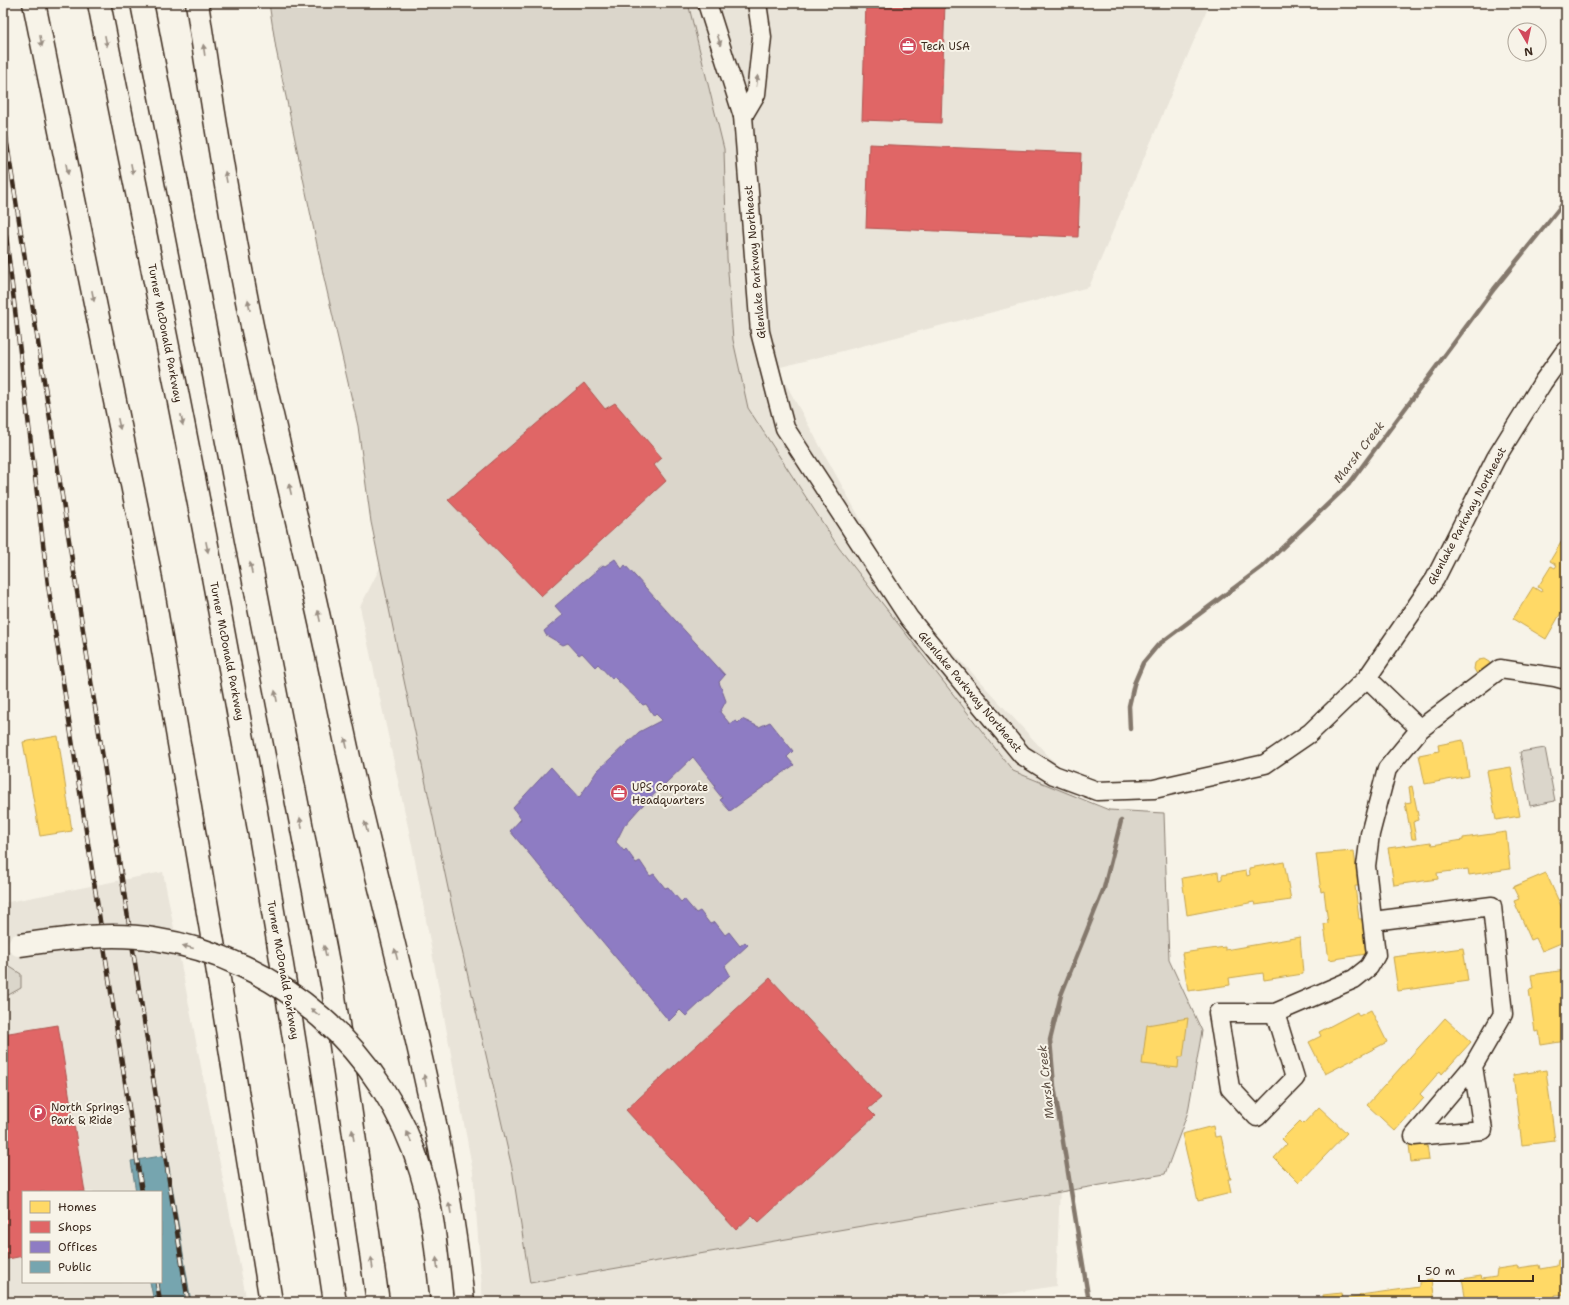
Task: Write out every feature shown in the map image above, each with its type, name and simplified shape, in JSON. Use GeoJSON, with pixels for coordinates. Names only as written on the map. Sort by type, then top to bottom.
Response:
{"type":"FeatureCollection","features":[{"type":"Feature","properties":{"kind":"highway"},"geometry":{"type":"LineString","coordinates":[[34,3],[149,568],[213,942],[271,1302]]}},
{"type":"Feature","properties":{"kind":"highway","name":"Turner McDonald Parkway"},"geometry":{"type":"LineString","coordinates":[[99,3],[201,515],[233,685],[297,1052],[334,1302]]}},
{"type":"Feature","properties":{"kind":"highway"},"geometry":{"type":"LineString","coordinates":[[142,3],[333,989],[378,1302]]}},
{"type":"Feature","properties":{"kind":"highway"},"geometry":{"type":"LineString","coordinates":[[197,3],[210,89],[256,344],[309,574],[354,781],[407,999],[438,1137],[460,1268],[463,1302]]}},
{"type":"Feature","properties":{"kind":"highway"},"geometry":{"type":"LineString","coordinates":[[19,945],[88,936],[121,936],[154,939],[185,946],[219,955],[248,968],[277,984],[322,1018],[363,1060],[382,1085],[398,1113],[411,1143],[422,1172],[429,1203],[442,1302]]}},
{"type":"Feature","properties":{"kind":"street","name":"Glenlake Parkway Northeast"},"geometry":{"type":"LineString","coordinates":[[707,3],[743,116],[760,332],[785,428],[909,618],[1022,755],[1054,775],[1097,790],[1162,787],[1265,764],[1310,733],[1367,678],[1435,578],[1496,458],[1543,382],[1566,350]]}},
{"type":"Feature","properties":{"kind":"street"},"geometry":{"type":"LineString","coordinates":[[743,116],[756,94],[762,37],[757,3]]}},
{"type":"Feature","properties":{"kind":"street"},"geometry":{"type":"LineString","coordinates":[[1275,1013],[1295,1078],[1257,1117],[1230,1088],[1218,1013],[1275,1013],[1354,979],[1369,967],[1376,956],[1366,866],[1370,834],[1387,769],[1420,729],[1500,669],[1566,680]]}},
{"type":"Feature","properties":{"kind":"street"},"geometry":{"type":"LineString","coordinates":[[1367,678],[1420,729]]}},
{"type":"Feature","properties":{"kind":"street"},"geometry":{"type":"LineString","coordinates":[[1373,921],[1492,906],[1503,1014],[1473,1066]]}},
{"type":"Feature","properties":{"kind":"shaded area"},"geometry":{"type":"Polygon","coordinates":[[[269,3],[688,3],[724,149],[727,258],[733,340],[748,408],[839,548],[1013,771],[1109,810],[1164,813],[1169,960],[1202,1031],[1188,1112],[1165,1174],[530,1283],[512,1168],[452,907],[398,652],[371,522],[358,426],[324,278],[276,49],[269,3]]]}},
{"type":"Feature","properties":{"kind":"shaded area"},"geometry":{"type":"Polygon","coordinates":[[[688,3],[1210,3],[1089,287],[777,368],[905,600],[1076,786],[1056,1286],[953,1302],[483,1302],[473,1172],[412,845],[360,607],[391,546],[725,234],[688,3]]]}},
{"type":"Feature","properties":{"kind":"shaded area"},"geometry":{"type":"Polygon","coordinates":[[[1545,748],[1555,801],[1530,806],[1520,752],[1545,748]]]}},
{"type":"Feature","properties":{"kind":"shaded area"},"geometry":{"type":"Polygon","coordinates":[[[163,872],[247,1302],[3,1302],[3,903],[163,872]]]}},
{"type":"Feature","properties":{"kind":"shaded area"},"geometry":{"type":"Polygon","coordinates":[[[3,967],[10,967],[21,974],[21,988],[3,998],[3,967]]]}},
{"type":"Feature","properties":{"kind":"building: Homes"},"geometry":{"type":"Polygon","coordinates":[[[1566,534],[1566,604],[1546,639],[1513,619],[1533,587],[1541,592],[1542,590],[1538,587],[1551,566],[1555,568],[1557,565],[1550,561],[1566,534]]]}},
{"type":"Feature","properties":{"kind":"building: Homes"},"geometry":{"type":"Polygon","coordinates":[[[1484,659],[1489,662],[1492,667],[1478,676],[1474,669],[1475,663],[1484,659]]]}},
{"type":"Feature","properties":{"kind":"building: Homes"},"geometry":{"type":"Polygon","coordinates":[[[58,736],[72,831],[40,836],[23,742],[58,736]]]}},
{"type":"Feature","properties":{"kind":"building: Homes"},"geometry":{"type":"Polygon","coordinates":[[[1463,740],[1469,776],[1425,784],[1419,755],[1439,751],[1438,745],[1463,740]]]}},
{"type":"Feature","properties":{"kind":"building: Homes"},"geometry":{"type":"Polygon","coordinates":[[[1511,767],[1520,816],[1496,820],[1487,771],[1511,767]]]}},
{"type":"Feature","properties":{"kind":"building: Homes"},"geometry":{"type":"Polygon","coordinates":[[[1412,786],[1419,820],[1413,822],[1416,839],[1412,839],[1405,803],[1411,802],[1409,787],[1412,786]]]}},
{"type":"Feature","properties":{"kind":"building: Homes"},"geometry":{"type":"Polygon","coordinates":[[[1506,832],[1510,869],[1469,875],[1468,869],[1437,873],[1438,879],[1394,885],[1388,848],[1431,842],[1432,845],[1463,840],[1463,838],[1506,832]]]}},
{"type":"Feature","properties":{"kind":"building: Homes"},"geometry":{"type":"Polygon","coordinates":[[[1354,851],[1358,886],[1355,886],[1359,919],[1362,919],[1366,954],[1329,960],[1324,924],[1328,923],[1324,891],[1321,892],[1316,854],[1354,851]]]}},
{"type":"Feature","properties":{"kind":"building: Homes"},"geometry":{"type":"Polygon","coordinates":[[[1284,862],[1291,900],[1255,905],[1254,902],[1187,915],[1182,878],[1218,872],[1219,880],[1222,879],[1222,875],[1246,871],[1247,876],[1250,875],[1249,868],[1284,862]]]}},
{"type":"Feature","properties":{"kind":"building: Homes"},"geometry":{"type":"Polygon","coordinates":[[[1546,873],[1566,917],[1566,941],[1542,951],[1536,938],[1531,940],[1514,901],[1519,899],[1513,887],[1546,873]]]}},
{"type":"Feature","properties":{"kind":"building: Homes"},"geometry":{"type":"Polygon","coordinates":[[[1300,937],[1303,974],[1264,980],[1263,973],[1229,978],[1230,985],[1188,991],[1182,953],[1225,947],[1225,950],[1300,937]]]}},
{"type":"Feature","properties":{"kind":"building: Homes"},"geometry":{"type":"Polygon","coordinates":[[[1463,948],[1468,981],[1398,991],[1393,957],[1463,948]]]}},
{"type":"Feature","properties":{"kind":"building: Homes"},"geometry":{"type":"Polygon","coordinates":[[[1566,970],[1566,1041],[1541,1045],[1539,1031],[1535,1032],[1529,990],[1533,989],[1531,975],[1566,970]]]}},
{"type":"Feature","properties":{"kind":"building: Homes"},"geometry":{"type":"Polygon","coordinates":[[[1371,1010],[1387,1042],[1325,1074],[1309,1042],[1321,1036],[1319,1032],[1357,1012],[1359,1016],[1371,1010]]]}},
{"type":"Feature","properties":{"kind":"building: Homes"},"geometry":{"type":"Polygon","coordinates":[[[1188,1018],[1183,1057],[1179,1057],[1178,1068],[1142,1064],[1147,1025],[1188,1018]]]}},
{"type":"Feature","properties":{"kind":"building: Homes"},"geometry":{"type":"Polygon","coordinates":[[[1445,1018],[1471,1042],[1442,1074],[1440,1071],[1420,1094],[1424,1098],[1395,1131],[1367,1105],[1445,1018]]]}},
{"type":"Feature","properties":{"kind":"building: Homes"},"geometry":{"type":"Polygon","coordinates":[[[1546,1070],[1555,1141],[1522,1145],[1513,1075],[1546,1070]]]}},
{"type":"Feature","properties":{"kind":"building: Homes"},"geometry":{"type":"Polygon","coordinates":[[[1319,1107],[1347,1133],[1299,1183],[1274,1158],[1287,1144],[1282,1139],[1300,1121],[1303,1124],[1319,1107]]]}},
{"type":"Feature","properties":{"kind":"building: Homes"},"geometry":{"type":"Polygon","coordinates":[[[1213,1126],[1215,1137],[1221,1136],[1231,1179],[1228,1179],[1231,1193],[1198,1201],[1182,1134],[1213,1126]]]}},
{"type":"Feature","properties":{"kind":"building: Homes"},"geometry":{"type":"Polygon","coordinates":[[[1427,1144],[1429,1160],[1411,1162],[1409,1145],[1427,1144]]]}},
{"type":"Feature","properties":{"kind":"building: Homes"},"geometry":{"type":"Polygon","coordinates":[[[1566,1259],[1566,1294],[1555,1295],[1555,1302],[1466,1302],[1462,1279],[1481,1276],[1482,1279],[1496,1277],[1497,1269],[1517,1266],[1518,1268],[1539,1265],[1540,1269],[1557,1266],[1558,1260],[1566,1259]]]}},
{"type":"Feature","properties":{"kind":"building: Homes"},"geometry":{"type":"Polygon","coordinates":[[[1432,1280],[1435,1302],[1324,1302],[1323,1295],[1341,1293],[1342,1299],[1359,1297],[1360,1295],[1419,1287],[1419,1282],[1432,1280]]]}},
{"type":"Feature","properties":{"kind":"building: Shops"},"geometry":{"type":"Polygon","coordinates":[[[866,3],[945,3],[941,123],[862,120],[866,3]]]}},
{"type":"Feature","properties":{"kind":"building: Shops"},"geometry":{"type":"Polygon","coordinates":[[[869,144],[1081,153],[1078,237],[866,228],[869,144]]]}},
{"type":"Feature","properties":{"kind":"building: Shops"},"geometry":{"type":"Polygon","coordinates":[[[584,383],[605,409],[615,403],[662,458],[654,465],[666,481],[541,596],[448,500],[584,383]]]}},
{"type":"Feature","properties":{"kind":"building: Shops"},"geometry":{"type":"Polygon","coordinates":[[[770,978],[881,1098],[868,1109],[875,1116],[759,1222],[752,1215],[736,1230],[626,1110],[770,978]]]}},
{"type":"Feature","properties":{"kind":"building: Shops","name":"North Springs Park & Ride"},"geometry":{"type":"Polygon","coordinates":[[[58,1025],[85,1191],[22,1191],[22,1256],[3,1260],[3,1034],[58,1025]]]}},
{"type":"Feature","properties":{"kind":"building: Offices","name":"UPS Corporate Headquarters"},"geometry":{"type":"Polygon","coordinates":[[[615,559],[622,569],[625,565],[725,675],[719,682],[726,701],[720,712],[730,724],[736,721],[738,723],[742,719],[759,727],[770,722],[793,751],[787,757],[794,765],[730,811],[720,800],[722,798],[714,788],[715,785],[693,757],[639,809],[624,826],[616,842],[624,851],[626,849],[636,863],[640,861],[650,876],[654,874],[665,888],[668,887],[681,902],[684,899],[696,913],[700,911],[710,924],[715,922],[725,935],[729,932],[740,946],[745,942],[748,945],[725,966],[730,975],[686,1016],[680,1010],[669,1021],[510,831],[521,819],[513,808],[551,767],[579,798],[597,771],[639,732],[662,720],[656,714],[654,716],[646,704],[643,705],[614,677],[612,679],[598,664],[595,667],[582,653],[579,655],[568,643],[563,645],[546,635],[544,631],[563,615],[555,606],[603,565],[605,566],[615,559]]]}},
{"type":"Feature","properties":{"kind":"building: Public"},"geometry":{"type":"Polygon","coordinates":[[[167,1155],[191,1302],[154,1302],[150,1283],[162,1283],[162,1191],[136,1191],[131,1161],[167,1155]]]}},
{"type":"Feature","properties":{"kind":"waterway","name":"Marsh Creek"},"geometry":{"type":"LineString","coordinates":[[1130,729],[1129,706],[1134,684],[1143,663],[1158,645],[1262,567],[1349,484],[1494,289],[1566,200]]}},
{"type":"Feature","properties":{"kind":"waterway","name":"Marsh Creek"},"geometry":{"type":"LineString","coordinates":[[1089,1302],[1054,1086],[1050,1040],[1061,995],[1104,888],[1121,821]]}},
{"type":"Feature","properties":{"kind":"railway"},"geometry":{"type":"LineString","coordinates":[[3,118],[188,1302]]}},
{"type":"Feature","properties":{"kind":"railway"},"geometry":{"type":"LineString","coordinates":[[3,210],[48,585],[142,1191]]}},
{"type":"Feature","properties":{"kind":"railway"},"geometry":{"type":"LineString","coordinates":[[157,1283],[160,1302]]}},
{"type":"Feature","properties":{"kind":"place","name":"Tech USA"},"geometry":{"type":"Point","coordinates":[908,46]}},
{"type":"Feature","properties":{"kind":"place","name":"UPS Corporate Headquarters"},"geometry":{"type":"Point","coordinates":[619,793]}},
{"type":"Feature","properties":{"kind":"place","name":"North Springs Park & Ride"},"geometry":{"type":"Point","coordinates":[38,1113]}}]}
